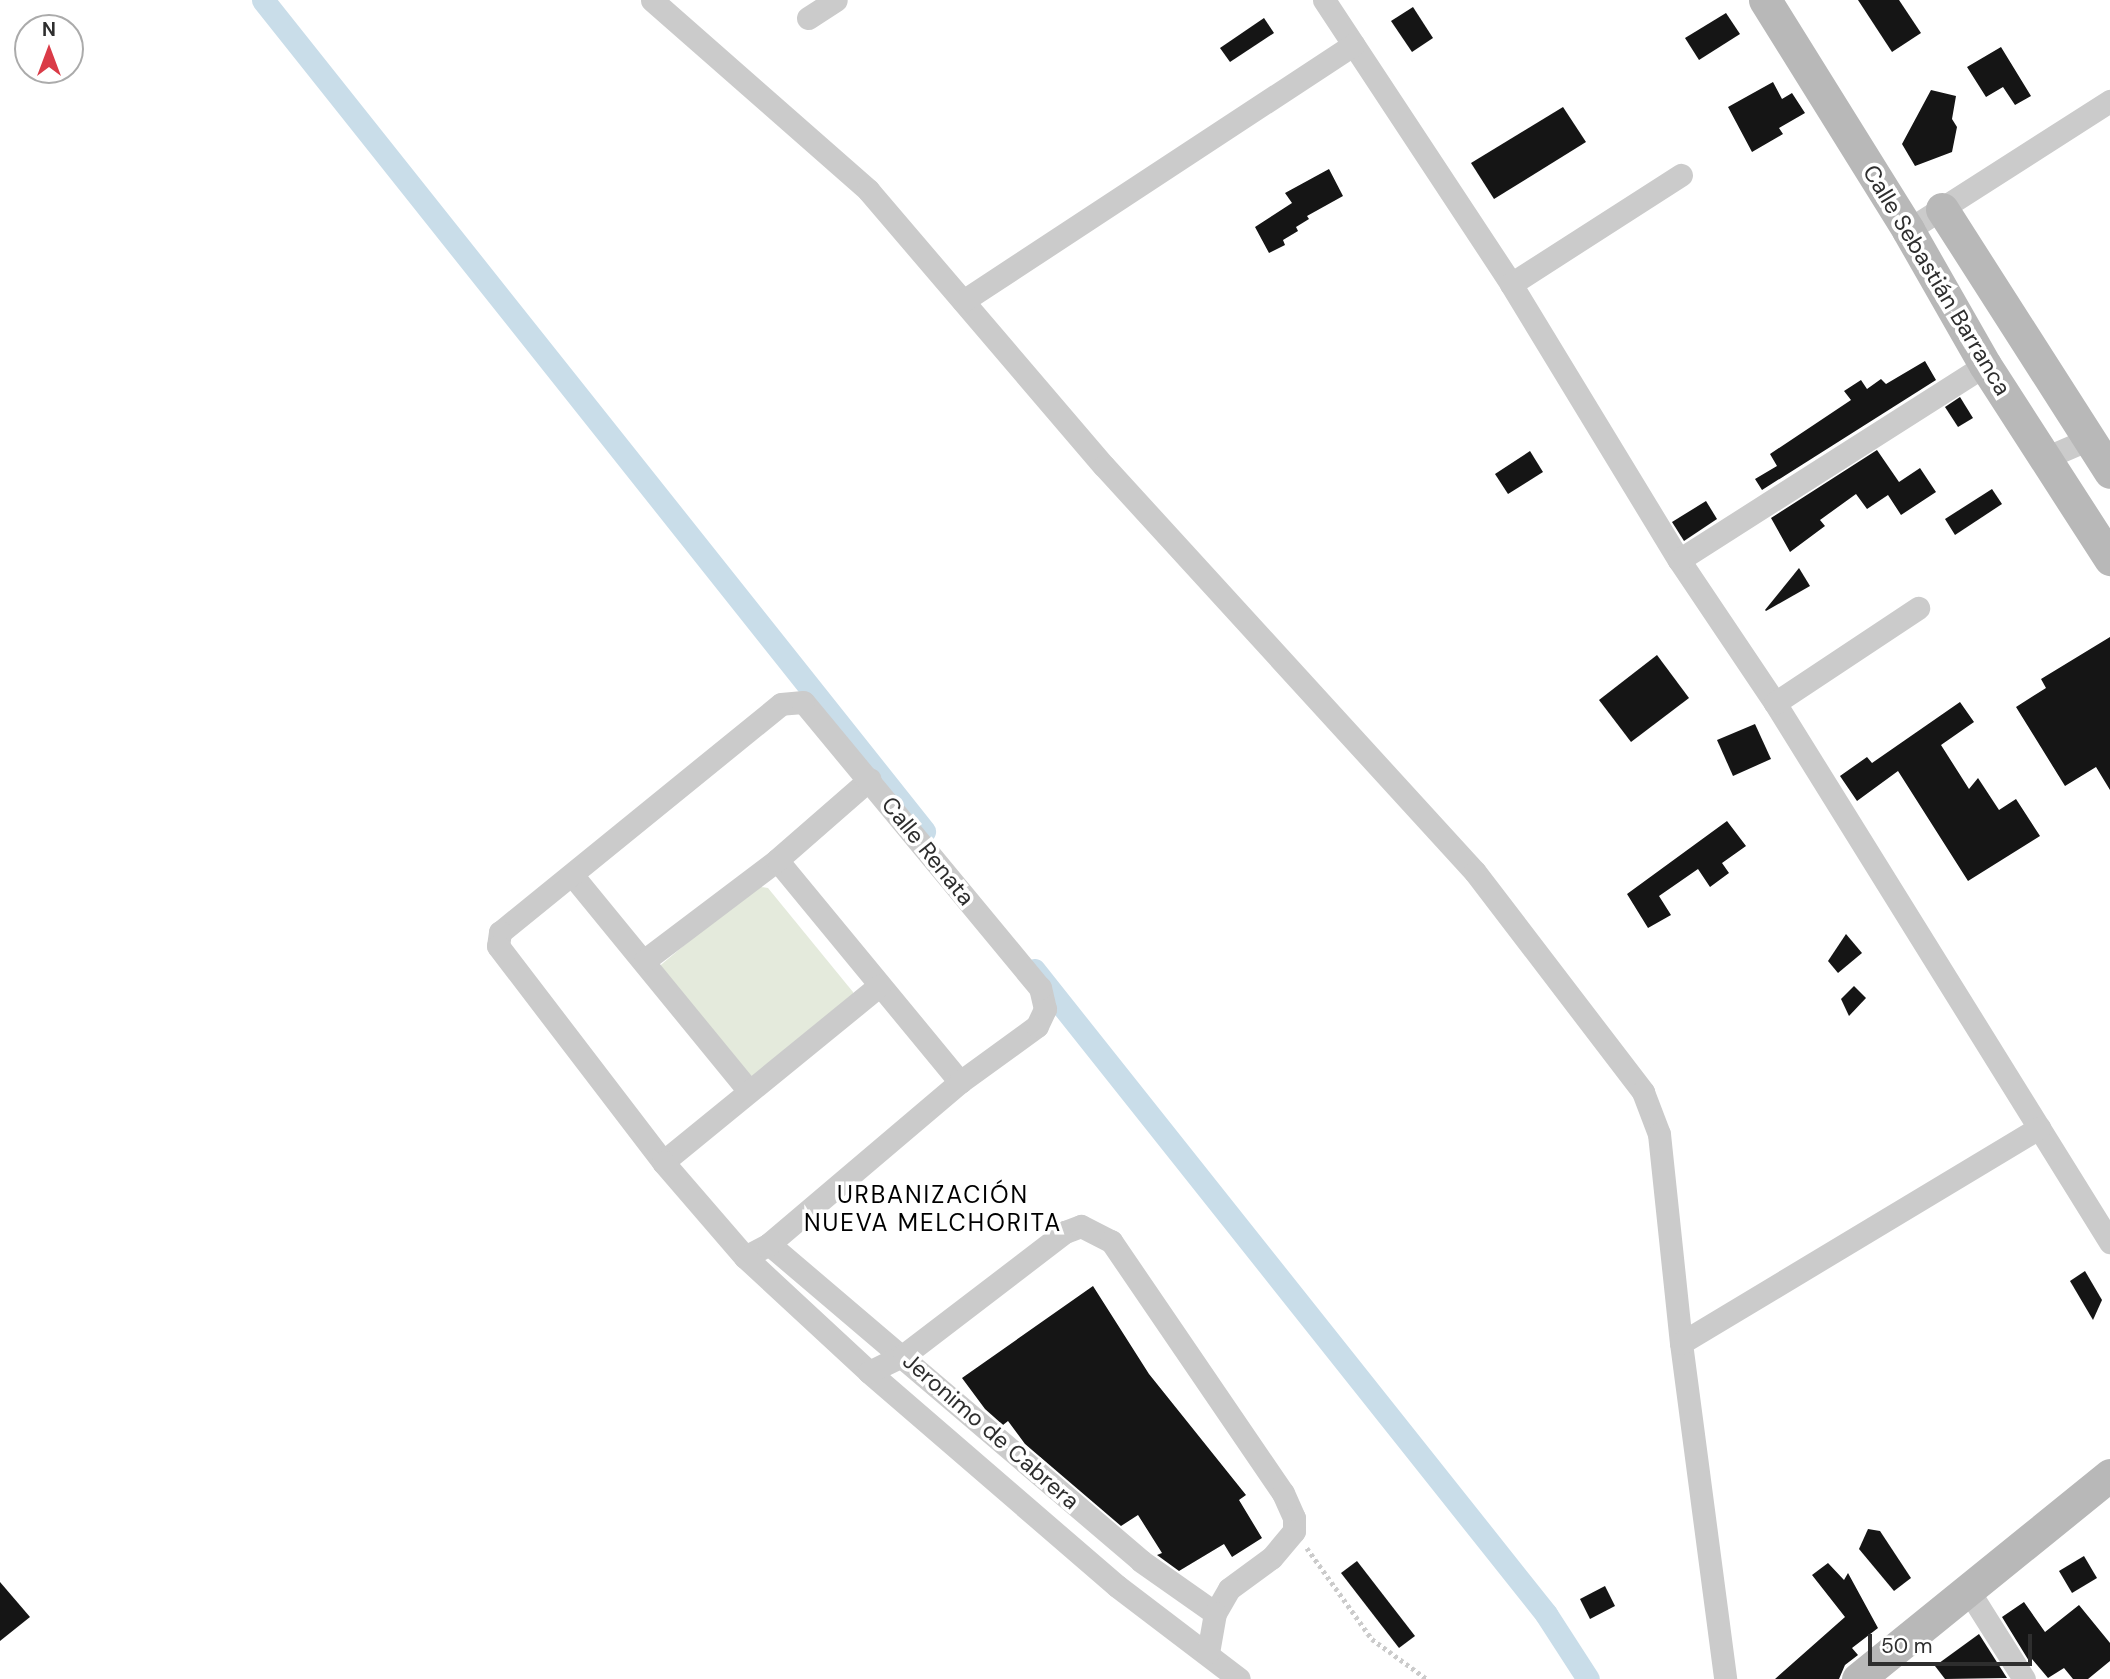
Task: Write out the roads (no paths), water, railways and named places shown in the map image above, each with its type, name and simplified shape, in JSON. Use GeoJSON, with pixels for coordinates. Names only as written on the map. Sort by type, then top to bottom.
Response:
{"type":"FeatureCollection","features":[{"type":"Feature","properties":{"kind":"street"},"geometry":{"type":"LineString","coordinates":[[652,0],[868,190],[1104,466],[1475,872],[1643,1092],[1659,1134],[1681,1343],[1724,1679]]}},
{"type":"Feature","properties":{"kind":"street"},"geometry":{"type":"LineString","coordinates":[[808,18],[836,0]]}},
{"type":"Feature","properties":{"kind":"street"},"geometry":{"type":"LineString","coordinates":[[1324,0],[1511,284],[1679,560],[1775,703],[2110,1242]]}},
{"type":"Feature","properties":{"kind":"street","name":"Calle Sebastián Barranca"},"geometry":{"type":"LineString","coordinates":[[1765,0],[1909,230],[1986,365],[2110,559]]}},
{"type":"Feature","properties":{"kind":"street"},"geometry":{"type":"LineString","coordinates":[[963,301],[1353,45]]}},
{"type":"Feature","properties":{"kind":"street"},"geometry":{"type":"LineString","coordinates":[[1909,230],[2110,101]]}},
{"type":"Feature","properties":{"kind":"street"},"geometry":{"type":"LineString","coordinates":[[1511,284],[1681,175]]}},
{"type":"Feature","properties":{"kind":"street"},"geometry":{"type":"LineString","coordinates":[[1942,209],[2110,472]]}},
{"type":"Feature","properties":{"kind":"street"},"geometry":{"type":"LineString","coordinates":[[1679,560],[1986,365]]}},
{"type":"Feature","properties":{"kind":"street"},"geometry":{"type":"LineString","coordinates":[[2045,458],[2089,439]]}},
{"type":"Feature","properties":{"kind":"street"},"geometry":{"type":"LineString","coordinates":[[1775,703],[1919,608]]}},
{"type":"Feature","properties":{"kind":"street","name":"Calle Renata"},"geometry":{"type":"LineString","coordinates":[[573,876],[781,704],[803,702],[812,709],[1040,988],[1045,1009],[1037,1026],[960,1082]]}},
{"type":"Feature","properties":{"kind":"street"},"geometry":{"type":"LineString","coordinates":[[645,960],[777,860],[870,779]]}},
{"type":"Feature","properties":{"kind":"street"},"geometry":{"type":"LineString","coordinates":[[745,1257],[769,1244],[960,1082],[878,986],[777,860]]}},
{"type":"Feature","properties":{"kind":"street"},"geometry":{"type":"LineString","coordinates":[[749,1091],[645,960],[573,876],[500,932],[498,946],[663,1162],[745,1257],[869,1372],[1117,1586],[1208,1652],[1239,1679]]}},
{"type":"Feature","properties":{"kind":"street"},"geometry":{"type":"LineString","coordinates":[[663,1162],[878,986]]}},
{"type":"Feature","properties":{"kind":"street"},"geometry":{"type":"LineString","coordinates":[[1681,1343],[2039,1128]]}},
{"type":"Feature","properties":{"kind":"street"},"geometry":{"type":"LineString","coordinates":[[869,1372],[904,1355],[1065,1232],[1081,1226],[1111,1241],[1283,1493],[1294,1518],[1294,1531],[1271,1558],[1229,1589],[1215,1613],[1208,1652]]}},
{"type":"Feature","properties":{"kind":"street","name":"Jeronimo de Cabrera"},"geometry":{"type":"LineString","coordinates":[[769,1244],[904,1355],[1141,1561],[1215,1613]]}},
{"type":"Feature","properties":{"kind":"street"},"geometry":{"type":"LineString","coordinates":[[1858,1679],[2108,1480]]}},
{"type":"Feature","properties":{"kind":"street"},"geometry":{"type":"LineString","coordinates":[[1968,1590],[2024,1679]]}},
{"type":"Feature","properties":{"kind":"waterway"},"geometry":{"type":"LineString","coordinates":[[263,0],[924,831]]}},
{"type":"Feature","properties":{"kind":"waterway"},"geometry":{"type":"LineString","coordinates":[[1034,970],[1546,1614],[1588,1679]]}},
{"type":"Feature","properties":{"kind":"district","name":"URBANIZACIÓN NUEVA MELCHORITA"},"geometry":{"type":"Point","coordinates":[933,1209]}}]}
